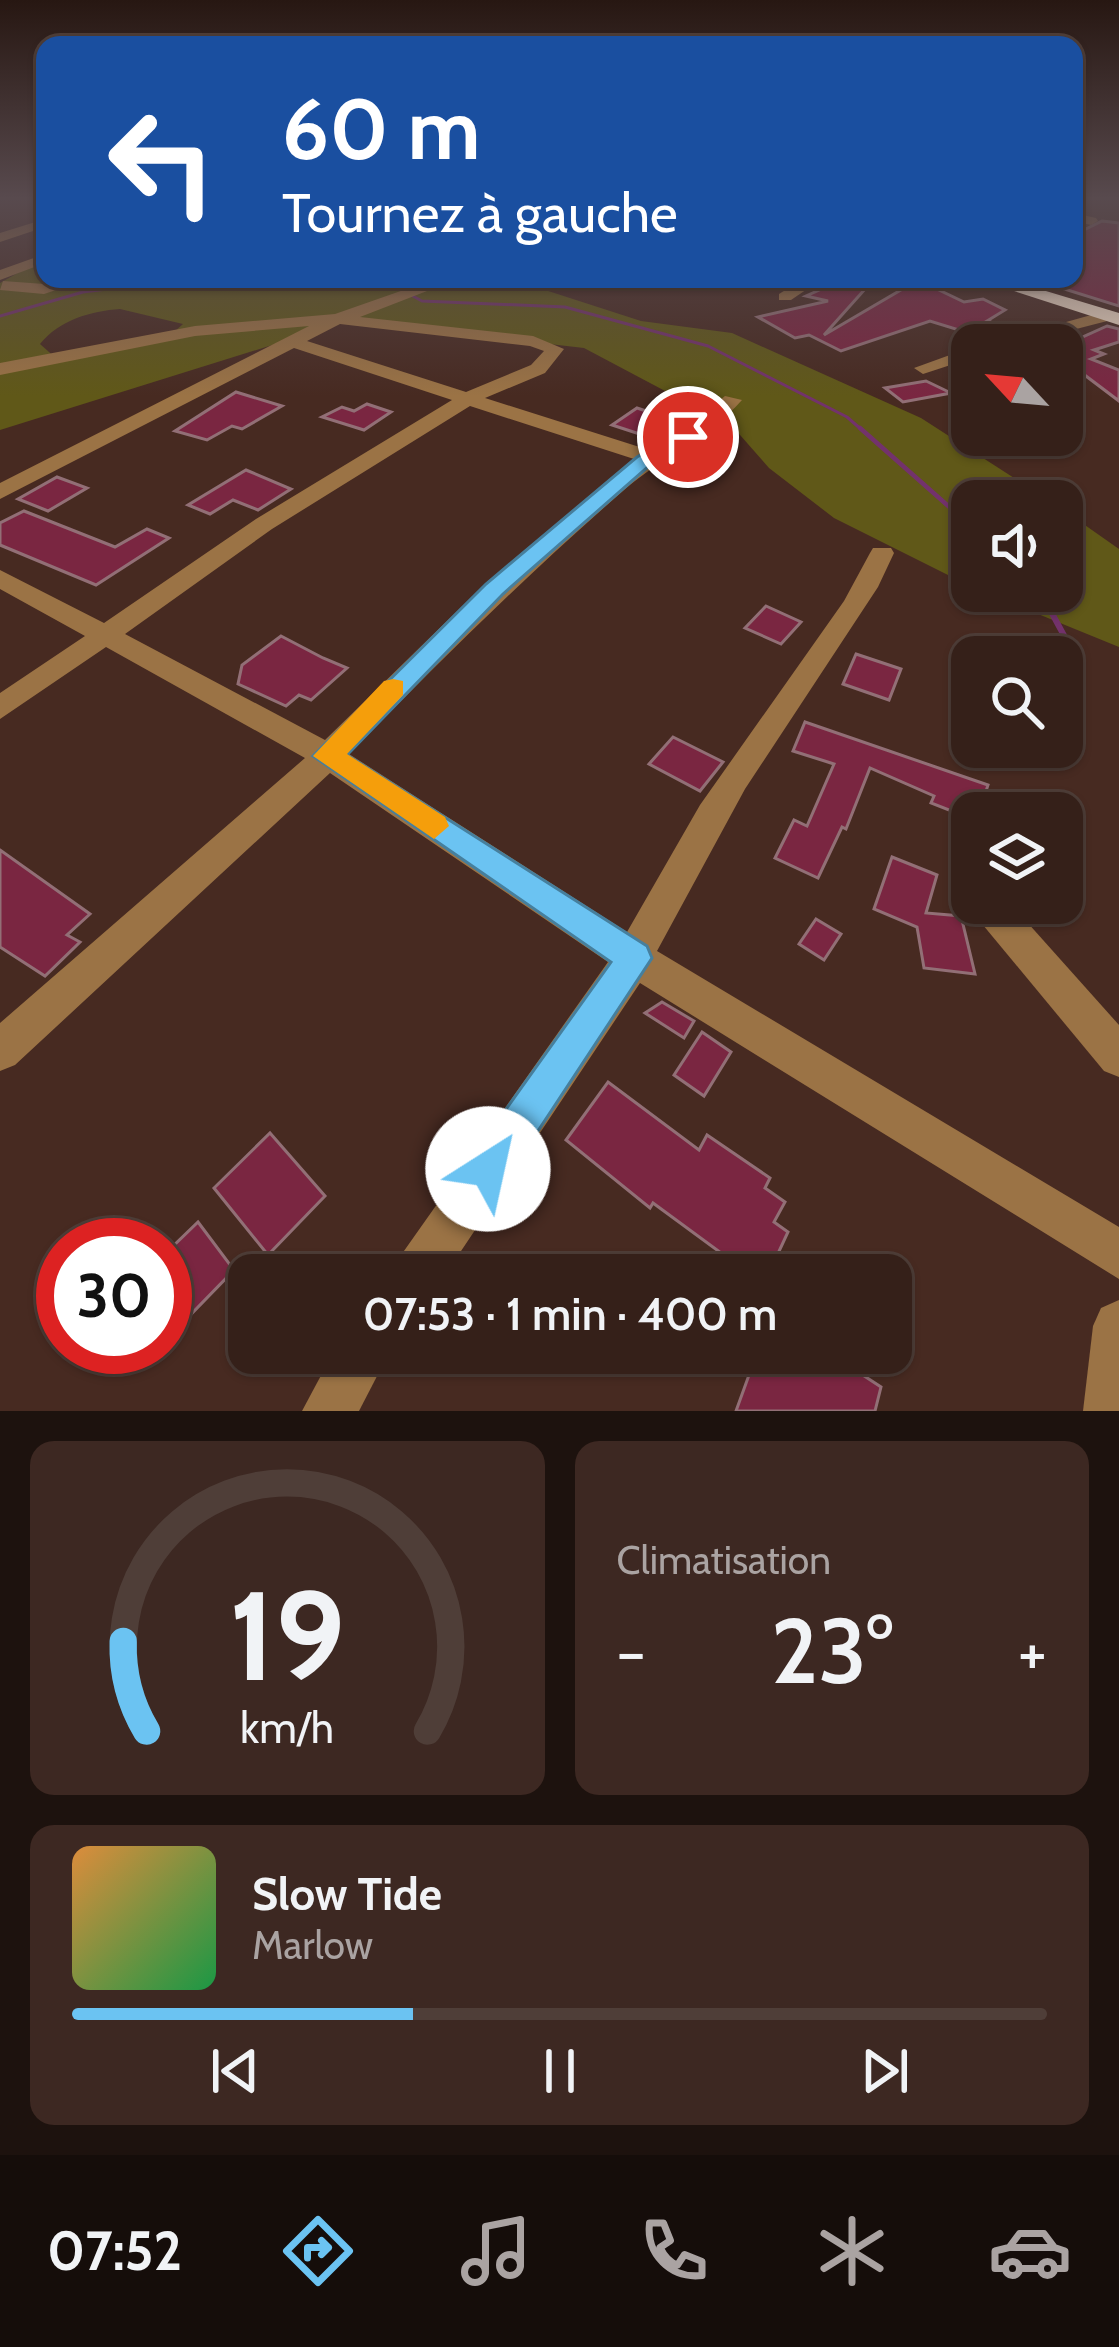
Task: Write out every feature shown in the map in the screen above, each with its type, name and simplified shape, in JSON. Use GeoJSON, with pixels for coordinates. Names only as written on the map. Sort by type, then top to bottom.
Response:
{"type":"FeatureCollection","features":[{"type":"Feature","properties":{"kind":"highway"},"geometry":{"type":"LineString","coordinates":[[1016,288],[1114,317]]}},
{"type":"Feature","properties":{"kind":"street"},"geometry":{"type":"LineString","coordinates":[[2,281],[32,265]]}},
{"type":"Feature","properties":{"kind":"street"},"geometry":{"type":"LineString","coordinates":[[2,281],[36,287]]}},
{"type":"Feature","properties":{"kind":"street"},"geometry":{"type":"LineString","coordinates":[[0,492],[290,341],[425,288]]}},
{"type":"Feature","properties":{"kind":"street"},"geometry":{"type":"LineString","coordinates":[[785,297],[800,288]]}},
{"type":"Feature","properties":{"kind":"street"},"geometry":{"type":"LineString","coordinates":[[1083,324],[1114,317]]}},
{"type":"Feature","properties":{"kind":"street"},"geometry":{"type":"LineString","coordinates":[[0,369],[195,331],[337,319],[533,341],[555,349],[538,369],[470,398],[264,524],[0,707]]}},
{"type":"Feature","properties":{"kind":"street"},"geometry":{"type":"LineString","coordinates":[[290,341],[650,458]]}},
{"type":"Feature","properties":{"kind":"street"},"geometry":{"type":"LineString","coordinates":[[923,368],[951,359]]}},
{"type":"Feature","properties":{"kind":"street"},"geometry":{"type":"LineString","coordinates":[[0,1050],[328,756],[495,589],[650,458],[688,437],[732,400]]}},
{"type":"Feature","properties":{"kind":"street"},"geometry":{"type":"LineString","coordinates":[[430,1254],[634,958],[735,781],[855,611],[882,553]]}},
{"type":"Feature","properties":{"kind":"street"},"geometry":{"type":"LineString","coordinates":[[0,578],[328,756],[634,958],[1119,1255]]}},
{"type":"Feature","properties":{"kind":"street"},"geometry":{"type":"LineString","coordinates":[[1005,924],[1119,1056]]}},
{"type":"Feature","properties":{"kind":"street"},"geometry":{"type":"LineString","coordinates":[[1110,1411],[1119,1326]]}},
{"type":"Feature","properties":{"kind":"street"},"geometry":{"type":"LineString","coordinates":[[329,1411],[351,1374]]}},
{"type":"Feature","properties":{"kind":"shaded area"},"geometry":{"type":"Polygon","coordinates":[[[30,266],[36,266],[36,288],[542,289],[641,321],[732,333],[921,418],[951,437],[951,456],[980,456],[1017,480],[951,480],[951,576],[834,518],[769,468],[733,427],[584,348],[349,321],[0,430],[0,283],[30,266]],[[120,309],[87,315],[66,323],[40,344],[58,360],[164,341],[183,324],[120,309]]]}},
{"type":"Feature","properties":{"kind":"shaded area"},"geometry":{"type":"Polygon","coordinates":[[[1083,524],[1119,549],[1119,647],[1033,612],[1083,612],[1083,524]]]}},
{"type":"Feature","properties":{"kind":"building"},"geometry":{"type":"Polygon","coordinates":[[[1083,265],[1119,265],[1119,306],[1061,288],[1083,288],[1083,265]]]}},
{"type":"Feature","properties":{"kind":"building"},"geometry":{"type":"Polygon","coordinates":[[[824,288],[866,288],[824,335],[904,288],[935,288],[964,302],[983,299],[1005,310],[987,321],[997,324],[951,328],[930,321],[841,351],[809,335],[795,338],[758,317],[828,301],[806,296],[824,288]]]}},
{"type":"Feature","properties":{"kind":"building"},"geometry":{"type":"Polygon","coordinates":[[[1107,326],[1119,329],[1119,342],[1094,350],[1104,354],[1091,359],[1119,370],[1119,401],[1083,374],[1083,337],[1107,326]]]}},
{"type":"Feature","properties":{"kind":"building"},"geometry":{"type":"Polygon","coordinates":[[[926,381],[951,393],[903,402],[885,388],[926,381]]]}},
{"type":"Feature","properties":{"kind":"building"},"geometry":{"type":"Polygon","coordinates":[[[236,392],[282,406],[242,429],[232,426],[207,440],[175,431],[236,392]]]}},
{"type":"Feature","properties":{"kind":"building"},"geometry":{"type":"Polygon","coordinates":[[[367,404],[391,412],[364,430],[322,417],[342,407],[354,411],[367,404]]]}},
{"type":"Feature","properties":{"kind":"building"},"geometry":{"type":"Polygon","coordinates":[[[637,408],[683,423],[658,440],[612,425],[637,408]]]}},
{"type":"Feature","properties":{"kind":"building"},"geometry":{"type":"Polygon","coordinates":[[[246,470],[291,489],[258,510],[233,500],[210,514],[188,505],[246,470]]]}},
{"type":"Feature","properties":{"kind":"building"},"geometry":{"type":"Polygon","coordinates":[[[57,477],[87,488],[48,511],[18,499],[57,477]]]}},
{"type":"Feature","properties":{"kind":"building"},"geometry":{"type":"Polygon","coordinates":[[[24,511],[115,547],[147,529],[169,538],[96,585],[0,545],[0,523],[24,511]]]}},
{"type":"Feature","properties":{"kind":"building"},"geometry":{"type":"Polygon","coordinates":[[[766,606],[801,622],[781,644],[745,628],[766,606]]]}},
{"type":"Feature","properties":{"kind":"building"},"geometry":{"type":"Polygon","coordinates":[[[281,636],[347,668],[311,700],[299,695],[286,706],[238,684],[242,665],[281,636]]]}},
{"type":"Feature","properties":{"kind":"building"},"geometry":{"type":"Polygon","coordinates":[[[856,654],[901,669],[889,700],[843,684],[856,654]]]}},
{"type":"Feature","properties":{"kind":"building"},"geometry":{"type":"Polygon","coordinates":[[[805,722],[988,785],[986,792],[951,792],[951,811],[931,803],[934,796],[870,768],[846,829],[842,827],[818,878],[775,858],[794,820],[807,826],[834,764],[793,751],[805,722]]]}},
{"type":"Feature","properties":{"kind":"building"},"geometry":{"type":"Polygon","coordinates":[[[673,737],[723,762],[700,791],[649,764],[673,737]]]}},
{"type":"Feature","properties":{"kind":"building"},"geometry":{"type":"Polygon","coordinates":[[[0,850],[90,914],[67,935],[80,942],[45,976],[0,947],[0,850]]]}},
{"type":"Feature","properties":{"kind":"building"},"geometry":{"type":"Polygon","coordinates":[[[892,857],[937,875],[926,913],[951,915],[951,924],[963,924],[975,974],[924,968],[917,927],[874,909],[892,857]]]}},
{"type":"Feature","properties":{"kind":"building"},"geometry":{"type":"Polygon","coordinates":[[[816,919],[841,934],[824,960],[799,944],[816,919]]]}},
{"type":"Feature","properties":{"kind":"building"},"geometry":{"type":"Polygon","coordinates":[[[662,1002],[694,1021],[684,1038],[645,1013],[662,1002]]]}},
{"type":"Feature","properties":{"kind":"building"},"geometry":{"type":"Polygon","coordinates":[[[702,1032],[731,1052],[704,1096],[674,1075],[702,1032]]]}},
{"type":"Feature","properties":{"kind":"building"},"geometry":{"type":"Polygon","coordinates":[[[608,1082],[699,1150],[707,1135],[770,1178],[765,1188],[785,1202],[774,1222],[788,1232],[778,1254],[722,1254],[653,1203],[650,1208],[566,1140],[608,1082]]]}},
{"type":"Feature","properties":{"kind":"building"},"geometry":{"type":"Polygon","coordinates":[[[270,1133],[325,1196],[267,1254],[214,1188],[270,1133]]]}},
{"type":"Feature","properties":{"kind":"building"},"geometry":{"type":"Polygon","coordinates":[[[198,1222],[228,1262],[228,1276],[192,1313],[192,1228],[198,1222]]]}},
{"type":"Feature","properties":{"kind":"building"},"geometry":{"type":"Polygon","coordinates":[[[749,1374],[861,1374],[881,1387],[875,1411],[736,1411],[749,1374]]]}},
{"type":"Feature","properties":{"kind":"waterway"},"geometry":{"type":"LineString","coordinates":[[0,316],[83,292],[115,288]]}},
{"type":"Feature","properties":{"kind":"waterway"},"geometry":{"type":"LineString","coordinates":[[398,288],[422,301],[565,307],[708,346],[847,417],[863,431]]}},
{"type":"Feature","properties":{"kind":"waterway"},"geometry":{"type":"LineString","coordinates":[[860,428],[951,508]]}},
{"type":"Feature","properties":{"kind":"waterway"},"geometry":{"type":"LineString","coordinates":[[1051,612],[1064,636]]}},
{"type":"Feature","properties":{"kind":"slow traffic"},"geometry":{"type":"LineString","coordinates":[[393,688],[328,756],[434,826]]}},
{"type":"Feature","properties":{"kind":"route"},"geometry":{"type":"LineString","coordinates":[[488,1169],[634,958],[328,756],[495,589],[644,461],[688,437]]}}]}
